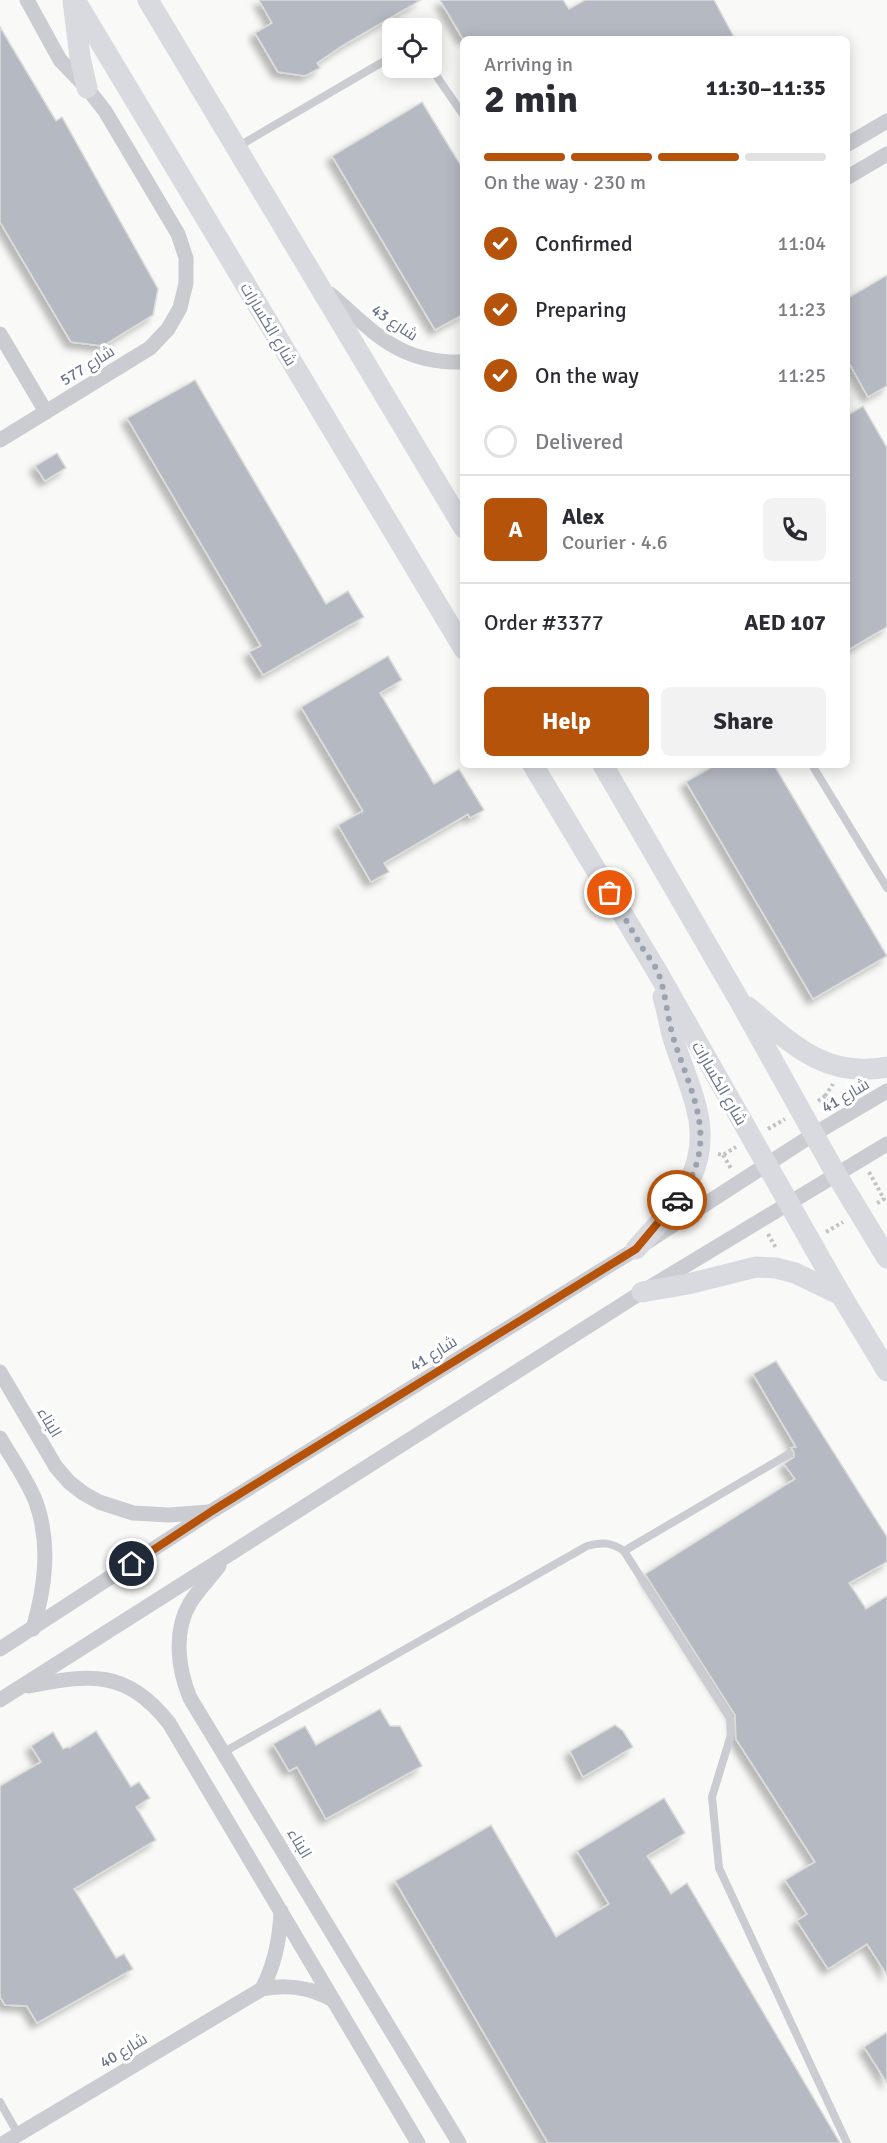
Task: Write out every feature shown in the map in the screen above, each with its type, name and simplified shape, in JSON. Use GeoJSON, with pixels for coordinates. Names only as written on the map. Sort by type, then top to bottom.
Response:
{"type":"FeatureCollection","features":[{"type":"Feature","properties":{"kind":"street"},"geometry":{"type":"LineString","coordinates":[[27,0],[60,60],[87,88]]}},
{"type":"Feature","properties":{"kind":"street"},"geometry":{"type":"LineString","coordinates":[[74,0],[80,57],[87,88]]}},
{"type":"Feature","properties":{"kind":"street","name":"شارع الكسارات"},"geometry":{"type":"LineString","coordinates":[[74,0],[460,642]]}},
{"type":"Feature","properties":{"kind":"street"},"geometry":{"type":"LineString","coordinates":[[148,0],[460,521]]}},
{"type":"Feature","properties":{"kind":"street","name":"شارع 577"},"geometry":{"type":"LineString","coordinates":[[0,440],[150,348],[168,329],[180,308],[186,283],[186,258],[178,234],[105,111],[87,88]]}},
{"type":"Feature","properties":{"kind":"street"},"geometry":{"type":"LineString","coordinates":[[850,143],[887,121]]}},
{"type":"Feature","properties":{"kind":"street"},"geometry":{"type":"LineString","coordinates":[[850,176],[887,154]]}},
{"type":"Feature","properties":{"kind":"street","name":"شارع 43"},"geometry":{"type":"LineString","coordinates":[[317,284],[379,337],[398,350],[430,361],[460,362]]}},
{"type":"Feature","properties":{"kind":"street"},"geometry":{"type":"LineString","coordinates":[[0,334],[46,412]]}},
{"type":"Feature","properties":{"kind":"street","name":"شارع الكسارات"},"geometry":{"type":"LineString","coordinates":[[535,768],[658,973],[841,1295],[887,1371]]}},
{"type":"Feature","properties":{"kind":"street"},"geometry":{"type":"LineString","coordinates":[[605,768],[739,1000],[836,1174],[887,1258]]}},
{"type":"Feature","properties":{"kind":"street"},"geometry":{"type":"LineString","coordinates":[[636,1249],[690,1182],[701,1142],[700,1120],[673,1038],[658,973]]}},
{"type":"Feature","properties":{"kind":"street"},"geometry":{"type":"LineString","coordinates":[[739,1000],[797,1048],[819,1061],[842,1068],[869,1070],[887,1067]]}},
{"type":"Feature","properties":{"kind":"street","name":"شارع 41"},"geometry":{"type":"LineString","coordinates":[[0,1649],[212,1511],[636,1249],[814,1134],[887,1091]]}},
{"type":"Feature","properties":{"kind":"street"},"geometry":{"type":"LineString","coordinates":[[0,1700],[642,1292],[887,1144]]}},
{"type":"Feature","properties":{"kind":"street"},"geometry":{"type":"LineString","coordinates":[[642,1292],[756,1268],[776,1268],[795,1273],[841,1295]]}},
{"type":"Feature","properties":{"kind":"street","name":"البناء"},"geometry":{"type":"LineString","coordinates":[[0,1372],[56,1467],[83,1493],[99,1502],[133,1513],[169,1515],[212,1511]]}},
{"type":"Feature","properties":{"kind":"street"},"geometry":{"type":"LineString","coordinates":[[0,1438],[32,1493],[41,1518],[45,1571],[40,1605],[33,1629]]}},
{"type":"Feature","properties":{"kind":"street","name":"البناء"},"geometry":{"type":"LineString","coordinates":[[227,1556],[190,1604],[180,1635],[179,1651],[184,1683],[190,1698],[459,2143]]}},
{"type":"Feature","properties":{"kind":"street"},"geometry":{"type":"LineString","coordinates":[[20,1688],[71,1677],[87,1677],[119,1683],[147,1699],[169,1723],[418,2143]]}},
{"type":"Feature","properties":{"kind":"street"},"geometry":{"type":"LineString","coordinates":[[262,1989],[277,1951],[281,1911]]}},
{"type":"Feature","properties":{"kind":"street","name":"شارع 40"},"geometry":{"type":"LineString","coordinates":[[4,2143],[262,1989],[291,1986],[320,1993],[333,2000]]}},
{"type":"Feature","properties":{"kind":"lane"},"geometry":{"type":"LineString","coordinates":[[237,147],[382,62]]}},
{"type":"Feature","properties":{"kind":"lane"},"geometry":{"type":"LineString","coordinates":[[438,78],[460,110]]}},
{"type":"Feature","properties":{"kind":"lane"},"geometry":{"type":"LineString","coordinates":[[814,768],[887,888]]}},
{"type":"Feature","properties":{"kind":"lane"},"geometry":{"type":"LineString","coordinates":[[624,1551],[789,1454]]}},
{"type":"Feature","properties":{"kind":"lane"},"geometry":{"type":"LineString","coordinates":[[224,1752],[587,1546],[612,1543],[624,1551],[730,1718],[731,1735],[712,1797],[719,1868],[847,2143]]}},
{"type":"Feature","properties":{"kind":"lane"},"geometry":{"type":"LineString","coordinates":[[0,2102],[18,2134]]}},
{"type":"Feature","properties":{"kind":"building"},"geometry":{"type":"Polygon","coordinates":[[[259,0],[421,0],[390,18],[382,18],[382,23],[317,63],[320,68],[305,76],[278,72],[255,33],[272,23],[259,0]]]}},
{"type":"Feature","properties":{"kind":"building"},"geometry":{"type":"Polygon","coordinates":[[[440,0],[563,0],[569,9],[585,0],[714,0],[733,36],[461,36],[440,0]]]}},
{"type":"Feature","properties":{"kind":"building"},"geometry":{"type":"Polygon","coordinates":[[[0,27],[56,121],[62,117],[158,289],[153,315],[103,346],[71,342],[0,222],[0,27]]]}},
{"type":"Feature","properties":{"kind":"building"},"geometry":{"type":"Polygon","coordinates":[[[422,102],[460,164],[460,316],[435,330],[332,156],[422,102]]]}},
{"type":"Feature","properties":{"kind":"building"},"geometry":{"type":"Polygon","coordinates":[[[887,275],[887,386],[868,397],[850,365],[850,297],[887,275]]]}},
{"type":"Feature","properties":{"kind":"building"},"geometry":{"type":"Polygon","coordinates":[[[195,380],[326,604],[348,591],[364,617],[263,675],[249,652],[261,646],[127,418],[195,380]]]}},
{"type":"Feature","properties":{"kind":"building"},"geometry":{"type":"Polygon","coordinates":[[[863,406],[887,448],[887,627],[850,649],[850,414],[863,406]]]}},
{"type":"Feature","properties":{"kind":"building"},"geometry":{"type":"Polygon","coordinates":[[[57,453],[66,468],[45,481],[35,466],[57,453]]]}},
{"type":"Feature","properties":{"kind":"building"},"geometry":{"type":"Polygon","coordinates":[[[388,656],[402,680],[380,693],[434,784],[459,769],[484,810],[470,818],[468,814],[384,863],[389,872],[371,882],[338,825],[363,811],[301,707],[388,656]]]}},
{"type":"Feature","properties":{"kind":"building"},"geometry":{"type":"Polygon","coordinates":[[[710,768],[776,768],[887,956],[813,999],[686,782],[710,768]]]}},
{"type":"Feature","properties":{"kind":"building"},"geometry":{"type":"Polygon","coordinates":[[[776,1361],[887,1537],[887,1562],[849,1583],[866,1609],[887,1596],[887,1975],[867,1944],[828,1969],[797,1921],[807,1914],[785,1880],[815,1862],[736,1739],[735,1715],[645,1574],[795,1479],[784,1464],[794,1457],[791,1448],[796,1447],[753,1374],[776,1361]]]}},
{"type":"Feature","properties":{"kind":"building"},"geometry":{"type":"Polygon","coordinates":[[[380,1709],[390,1726],[400,1726],[422,1766],[326,1819],[297,1767],[289,1771],[273,1744],[305,1726],[316,1745],[380,1709]]]}},
{"type":"Feature","properties":{"kind":"building"},"geometry":{"type":"Polygon","coordinates":[[[615,1725],[623,1731],[633,1747],[583,1777],[570,1751],[615,1725]]]}},
{"type":"Feature","properties":{"kind":"building"},"geometry":{"type":"Polygon","coordinates":[[[96,1731],[131,1787],[139,1782],[150,1798],[136,1807],[156,1840],[74,1889],[116,1958],[124,1954],[133,1969],[37,2023],[27,2006],[5,2005],[0,1997],[0,1786],[41,1762],[31,1746],[53,1732],[63,1749],[69,1748],[96,1731]]]}},
{"type":"Feature","properties":{"kind":"building"},"geometry":{"type":"Polygon","coordinates":[[[664,1798],[685,1833],[647,1856],[671,1894],[687,1883],[840,2143],[548,2143],[395,1881],[491,1825],[556,1937],[609,1904],[577,1851],[664,1798]]]}},
{"type":"Feature","properties":{"kind":"building"},"geometry":{"type":"Polygon","coordinates":[[[887,2032],[887,2083],[864,2047],[887,2032]]]}},
{"type":"Feature","properties":{"kind":"way so far"},"geometry":{"type":"LineString","coordinates":[[610,893],[658,973],[673,1038],[700,1120],[701,1142],[697,1162],[690,1182],[677,1200]]}},
{"type":"Feature","properties":{"kind":"route"},"geometry":{"type":"LineString","coordinates":[[132,1564],[212,1511],[636,1249],[677,1200]]}}]}
